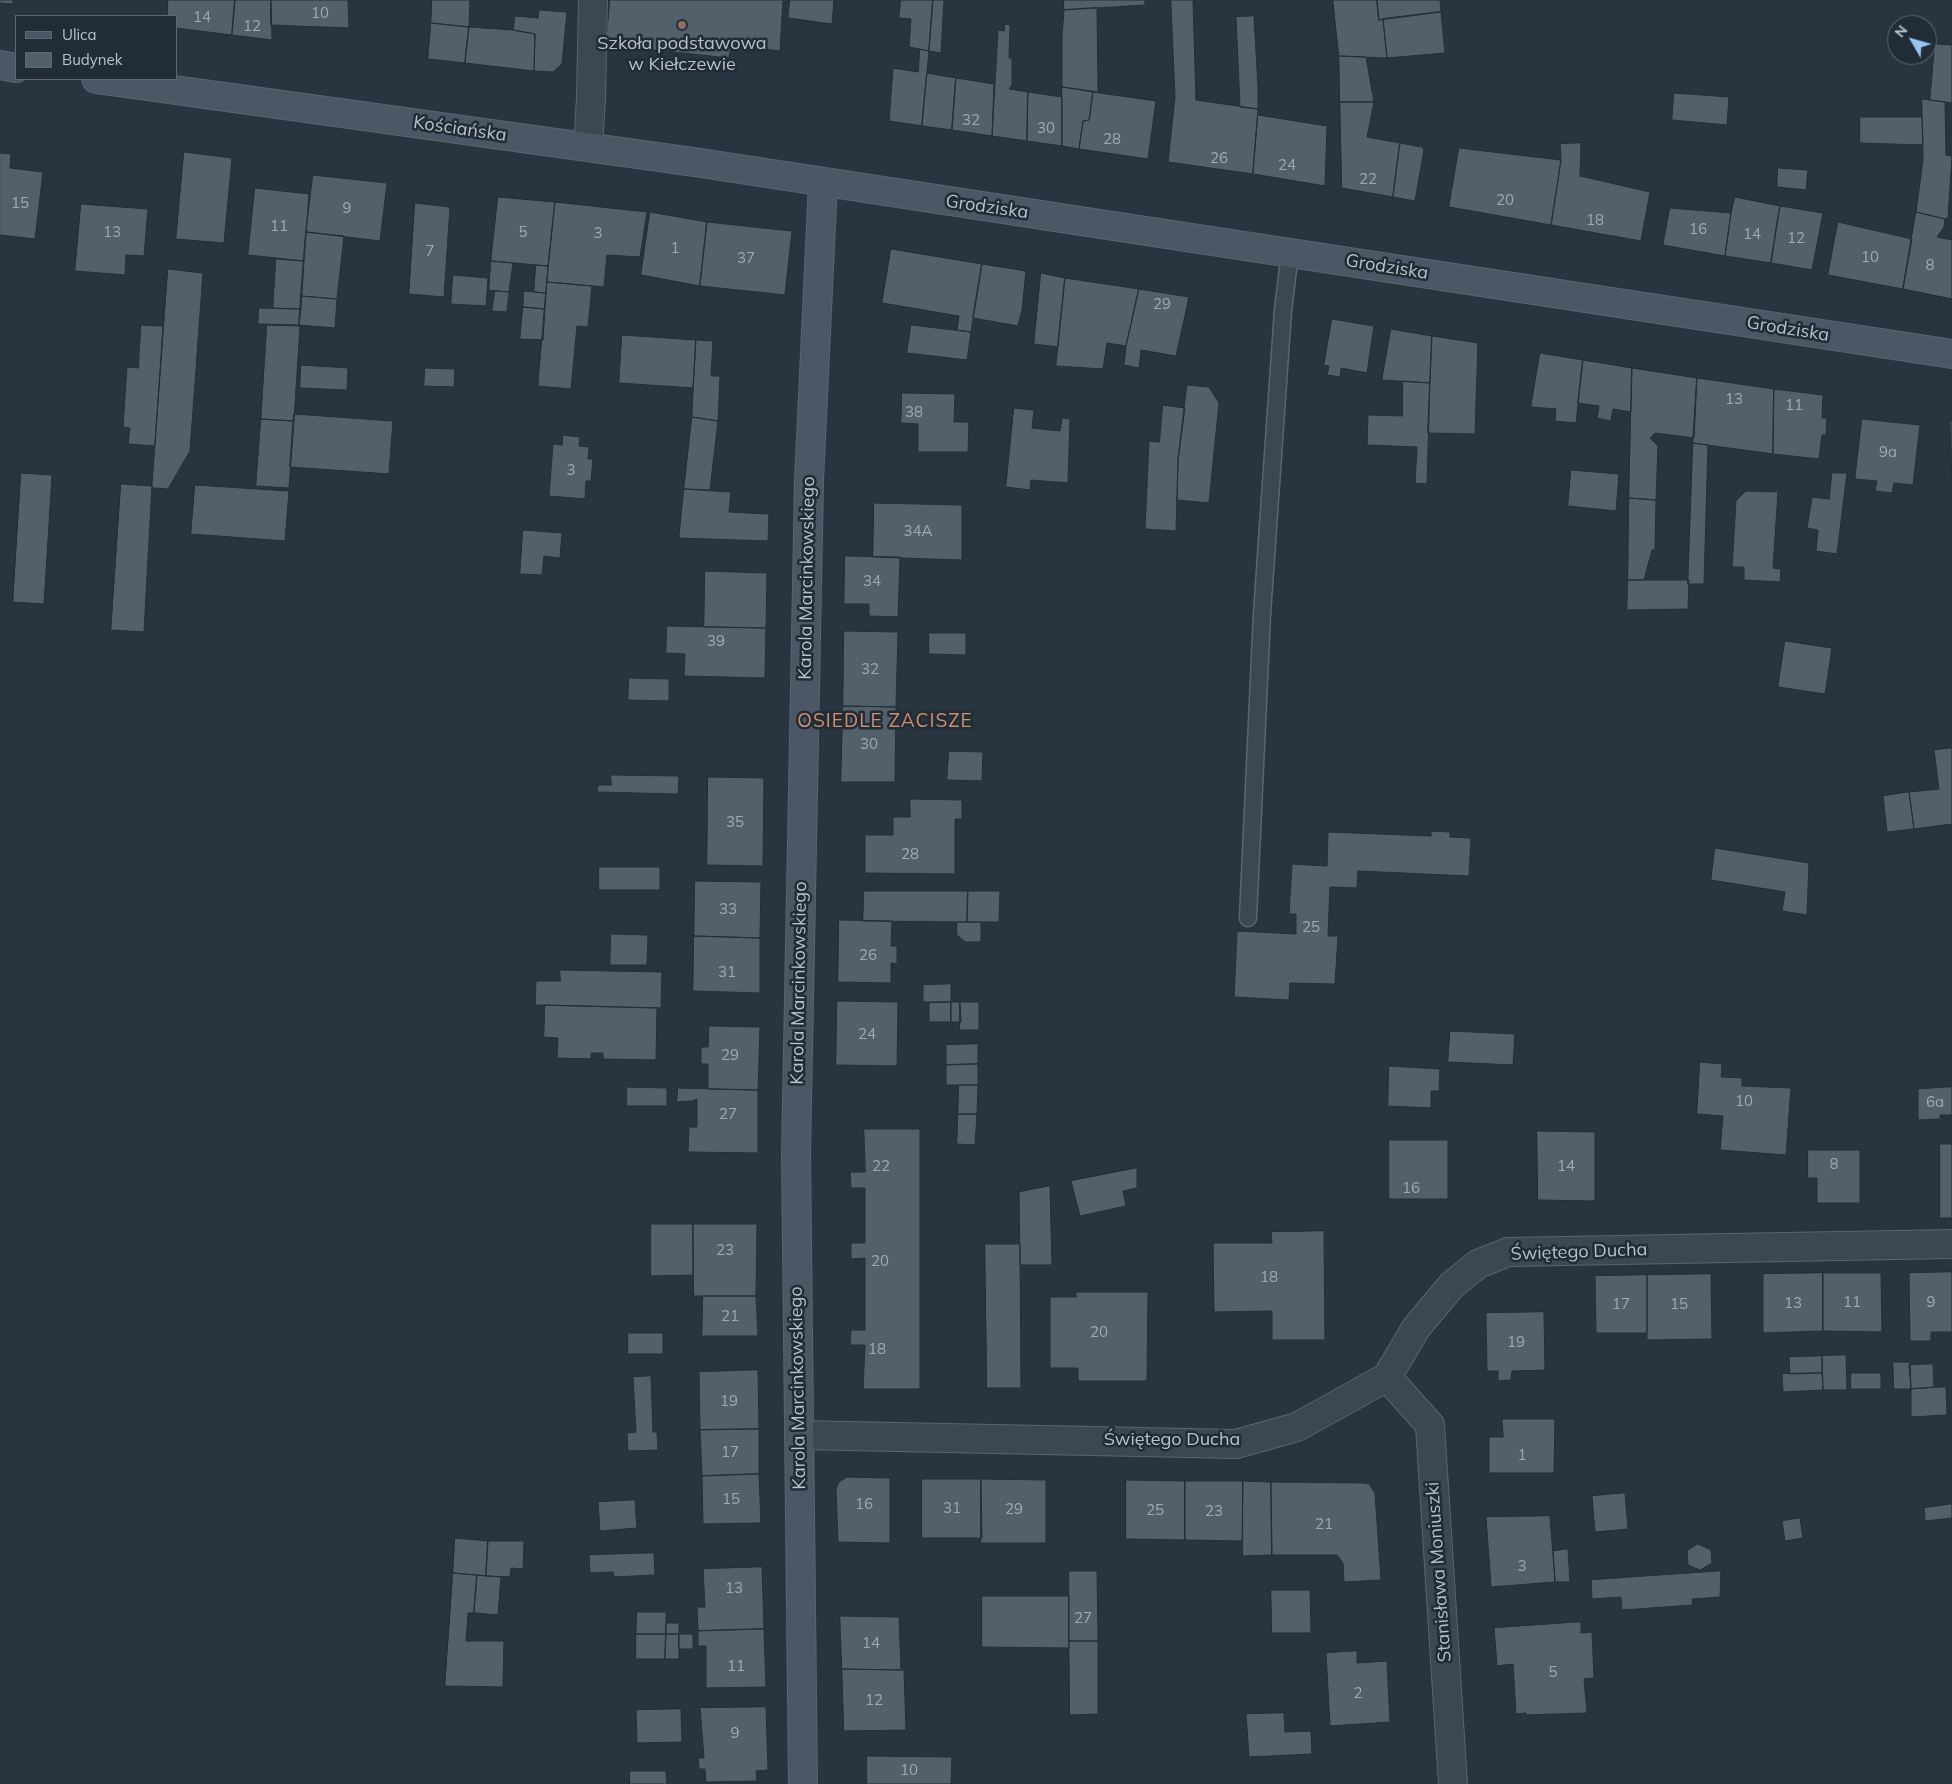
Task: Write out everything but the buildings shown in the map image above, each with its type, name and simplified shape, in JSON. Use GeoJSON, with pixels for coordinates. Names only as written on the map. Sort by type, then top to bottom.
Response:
{"type":"FeatureCollection","features":[{"type":"Feature","properties":{"kind":"main road"},"geometry":{"type":"LineString","coordinates":[[0,65],[15,68]]}},
{"type":"Feature","properties":{"kind":"main road","name":"Kościańska"},"geometry":{"type":"LineString","coordinates":[[103,80],[588,147],[822,183]]}},
{"type":"Feature","properties":{"kind":"main road","name":"Grodziska"},"geometry":{"type":"LineString","coordinates":[[822,183],[1952,354]]}},
{"type":"Feature","properties":{"kind":"main road","name":"Karola Marcinkowskiego"},"geometry":{"type":"LineString","coordinates":[[803,1784],[796,1153],[808,481],[822,183]]}},
{"type":"Feature","properties":{"kind":"street"},"geometry":{"type":"LineString","coordinates":[[588,147],[591,98],[592,0]]}},
{"type":"Feature","properties":{"kind":"street","name":"Świętego Ducha"},"geometry":{"type":"LineString","coordinates":[[799,1435],[1236,1444],[1297,1427],[1388,1377],[1416,1328],[1452,1285],[1478,1264],[1508,1252],[1952,1244]]}},
{"type":"Feature","properties":{"kind":"street","name":"Stanisława Moniuszki"},"geometry":{"type":"LineString","coordinates":[[1388,1377],[1430,1425],[1453,1784]]}},
{"type":"Feature","properties":{"kind":"lane"},"geometry":{"type":"LineString","coordinates":[[1248,918],[1262,614],[1283,310],[1290,253]]}},
{"type":"Feature","properties":{"kind":"place","name":"Szkoła podstawowa w Kiełczewie"},"geometry":{"type":"Point","coordinates":[682,25]}},
{"type":"Feature","properties":{"kind":"district","name":"OSIEDLE ZACISZE"},"geometry":{"type":"Point","coordinates":[885,721]}}]}
